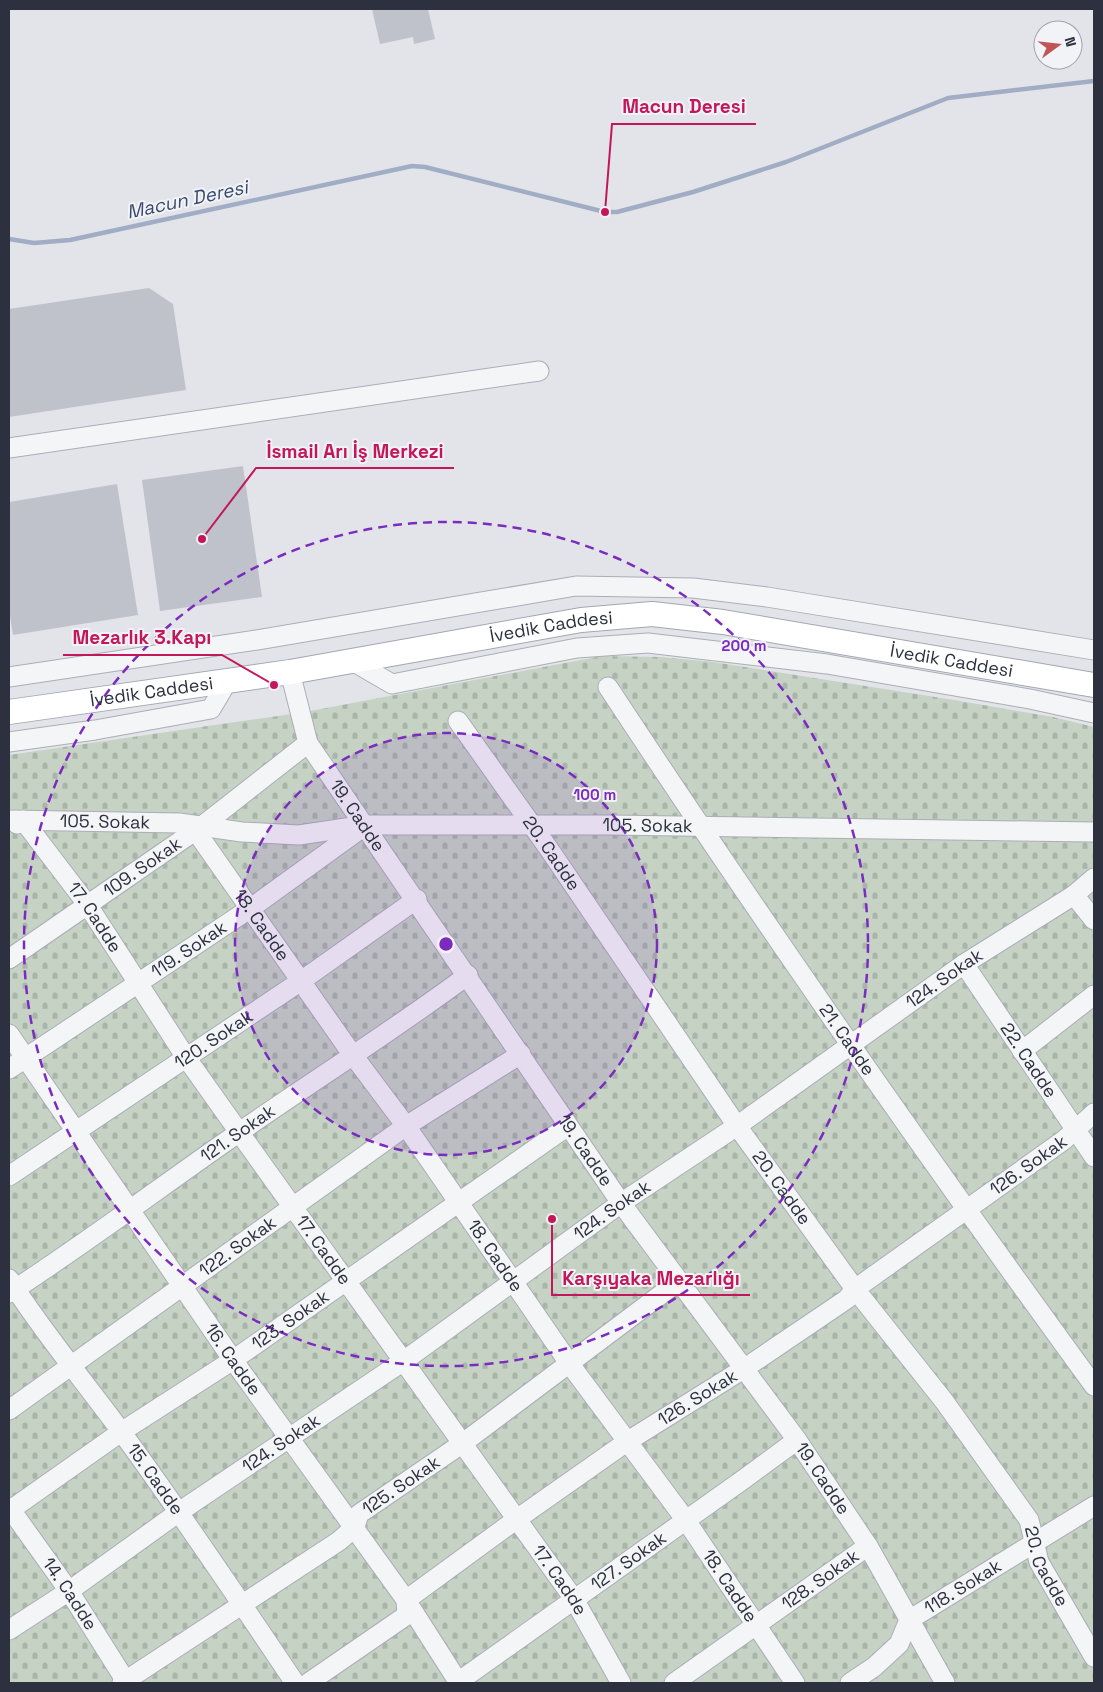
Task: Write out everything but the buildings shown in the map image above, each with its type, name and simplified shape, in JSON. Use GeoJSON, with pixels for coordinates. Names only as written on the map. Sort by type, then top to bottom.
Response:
{"type":"FeatureCollection","features":[{"type":"Feature","properties":{"kind":"main road","name":"İvedik Caddesi"},"geometry":{"type":"LineString","coordinates":[[9,712],[227,682],[354,662],[581,620],[652,614],[723,622],[1094,685]]}},
{"type":"Feature","properties":{"kind":"street"},"geometry":{"type":"LineString","coordinates":[[9,448],[539,371]]}},
{"type":"Feature","properties":{"kind":"street"},"geometry":{"type":"LineString","coordinates":[[9,677],[257,640],[576,586],[693,588],[766,597],[1094,650]]}},
{"type":"Feature","properties":{"kind":"street"},"geometry":{"type":"LineString","coordinates":[[354,662],[392,684],[577,648],[648,643],[827,664],[1030,699],[1094,713]]}},
{"type":"Feature","properties":{"kind":"street"},"geometry":{"type":"LineString","coordinates":[[199,828],[308,743],[290,672]]}},
{"type":"Feature","properties":{"kind":"street"},"geometry":{"type":"LineString","coordinates":[[9,742],[95,730],[211,709],[227,682]]}},
{"type":"Feature","properties":{"kind":"street","name":"21. Cadde"},"geometry":{"type":"LineString","coordinates":[[608,687],[700,826],[850,1044],[1094,1386]]}},
{"type":"Feature","properties":{"kind":"street","name":"20. Cadde"},"geometry":{"type":"LineString","coordinates":[[458,721],[737,1126],[855,1289],[944,1401],[1028,1520],[1039,1562],[1094,1657]]}},
{"type":"Feature","properties":{"kind":"street","name":"19. Cadde"},"geometry":{"type":"LineString","coordinates":[[308,743],[417,899],[568,1126],[622,1203],[797,1440],[868,1546],[945,1683]]}},
{"type":"Feature","properties":{"kind":"street","name":"105. Sokak"},"geometry":{"type":"LineString","coordinates":[[13,823],[179,822],[199,828],[299,835],[366,825],[700,826],[1094,832]]}},
{"type":"Feature","properties":{"kind":"street","name":"17. Cadde"},"geometry":{"type":"LineString","coordinates":[[13,823],[87,904],[140,983],[185,1056],[293,1209],[405,1360],[574,1599],[621,1683]]}},
{"type":"Feature","properties":{"kind":"street","name":"119. Sokak"},"geometry":{"type":"LineString","coordinates":[[9,1069],[251,908],[366,825]]}},
{"type":"Feature","properties":{"kind":"street","name":"109. Sokak"},"geometry":{"type":"LineString","coordinates":[[9,959],[199,828]]}},
{"type":"Feature","properties":{"kind":"street","name":"18. Cadde"},"geometry":{"type":"LineString","coordinates":[[199,828],[301,981],[460,1203],[512,1282],[685,1519],[795,1683]]}},
{"type":"Feature","properties":{"kind":"street","name":"124. Sokak"},"geometry":{"type":"LineString","coordinates":[[9,1630],[69,1591],[179,1512],[405,1360],[622,1203],[737,1126],[964,964],[1074,895],[1094,878]]}},
{"type":"Feature","properties":{"kind":"street"},"geometry":{"type":"LineString","coordinates":[[1074,895],[1094,920]]}},
{"type":"Feature","properties":{"kind":"street","name":"120. Sokak"},"geometry":{"type":"LineString","coordinates":[[9,1176],[185,1056],[301,981],[417,899]]}},
{"type":"Feature","properties":{"kind":"street","name":"22. Cadde"},"geometry":{"type":"LineString","coordinates":[[964,964],[1094,1157]]}},
{"type":"Feature","properties":{"kind":"street","name":"121. Sokak"},"geometry":{"type":"LineString","coordinates":[[11,1287],[130,1212],[239,1132],[352,1054],[413,1016],[468,975]]}},
{"type":"Feature","properties":{"kind":"street"},"geometry":{"type":"LineString","coordinates":[[1022,1051],[1094,995]]}},
{"type":"Feature","properties":{"kind":"street","name":"16. Cadde"},"geometry":{"type":"LineString","coordinates":[[9,1034],[233,1360],[406,1600],[458,1683]]}},
{"type":"Feature","properties":{"kind":"street","name":"122. Sokak"},"geometry":{"type":"LineString","coordinates":[[9,1410],[293,1209],[406,1126],[521,1054]]}},
{"type":"Feature","properties":{"kind":"street","name":"126. Sokak"},"geometry":{"type":"LineString","coordinates":[[406,1600],[517,1519],[628,1442],[745,1368],[847,1299],[855,1289],[1064,1140],[1094,1113]]}},
{"type":"Feature","properties":{"kind":"street","name":"123. Sokak"},"geometry":{"type":"LineString","coordinates":[[9,1509],[122,1432],[233,1360],[568,1126]]}},
{"type":"Feature","properties":{"kind":"street","name":"125. Sokak"},"geometry":{"type":"LineString","coordinates":[[125,1682],[241,1603],[339,1541],[355,1527],[359,1514],[463,1443],[680,1281]]}},
{"type":"Feature","properties":{"kind":"street","name":"15. Cadde"},"geometry":{"type":"LineString","coordinates":[[11,1287],[122,1432],[179,1512],[295,1683]]}},
{"type":"Feature","properties":{"kind":"street","name":"127. Sokak"},"geometry":{"type":"LineString","coordinates":[[458,1683],[797,1440]]}},
{"type":"Feature","properties":{"kind":"street","name":"118. Sokak"},"geometry":{"type":"LineString","coordinates":[[850,1683],[874,1667],[898,1644],[909,1620],[1094,1506]]}},
{"type":"Feature","properties":{"kind":"street","name":"14. Cadde"},"geometry":{"type":"LineString","coordinates":[[9,1509],[69,1591],[125,1682]]}},
{"type":"Feature","properties":{"kind":"street","name":"128. Sokak"},"geometry":{"type":"LineString","coordinates":[[674,1683],[868,1546]]}},
{"type":"Feature","properties":{"kind":"street"},"geometry":{"type":"LineString","coordinates":[[308,1683],[407,1615],[406,1600]]}},
{"type":"Feature","properties":{"kind":"green space"},"geometry":{"type":"Polygon","coordinates":[[[602,656],[661,657],[713,662],[954,700],[1053,717],[1094,727],[1094,1683],[9,1683],[9,755],[305,712],[602,656]]]}},
{"type":"Feature","properties":{"kind":"waterway","name":"Macun Deresi"},"geometry":{"type":"LineString","coordinates":[[9,239],[34,243],[70,240],[412,166],[425,167],[605,212],[617,212],[693,192],[786,162],[948,98],[1094,81]]}},
{"type":"Feature","properties":{"kind":"place","name":"Macun Deresi"},"geometry":{"type":"Point","coordinates":[605,212]}},
{"type":"Feature","properties":{"kind":"place","name":"İsmail Arı İş Merkezi"},"geometry":{"type":"Point","coordinates":[202,539]}},
{"type":"Feature","properties":{"kind":"place","name":"Mezarlık 3.Kapı"},"geometry":{"type":"Point","coordinates":[274,685]}},
{"type":"Feature","properties":{"kind":"place","name":"Karşıyaka Mezarlığı"},"geometry":{"type":"Point","coordinates":[552,1219]}}]}
